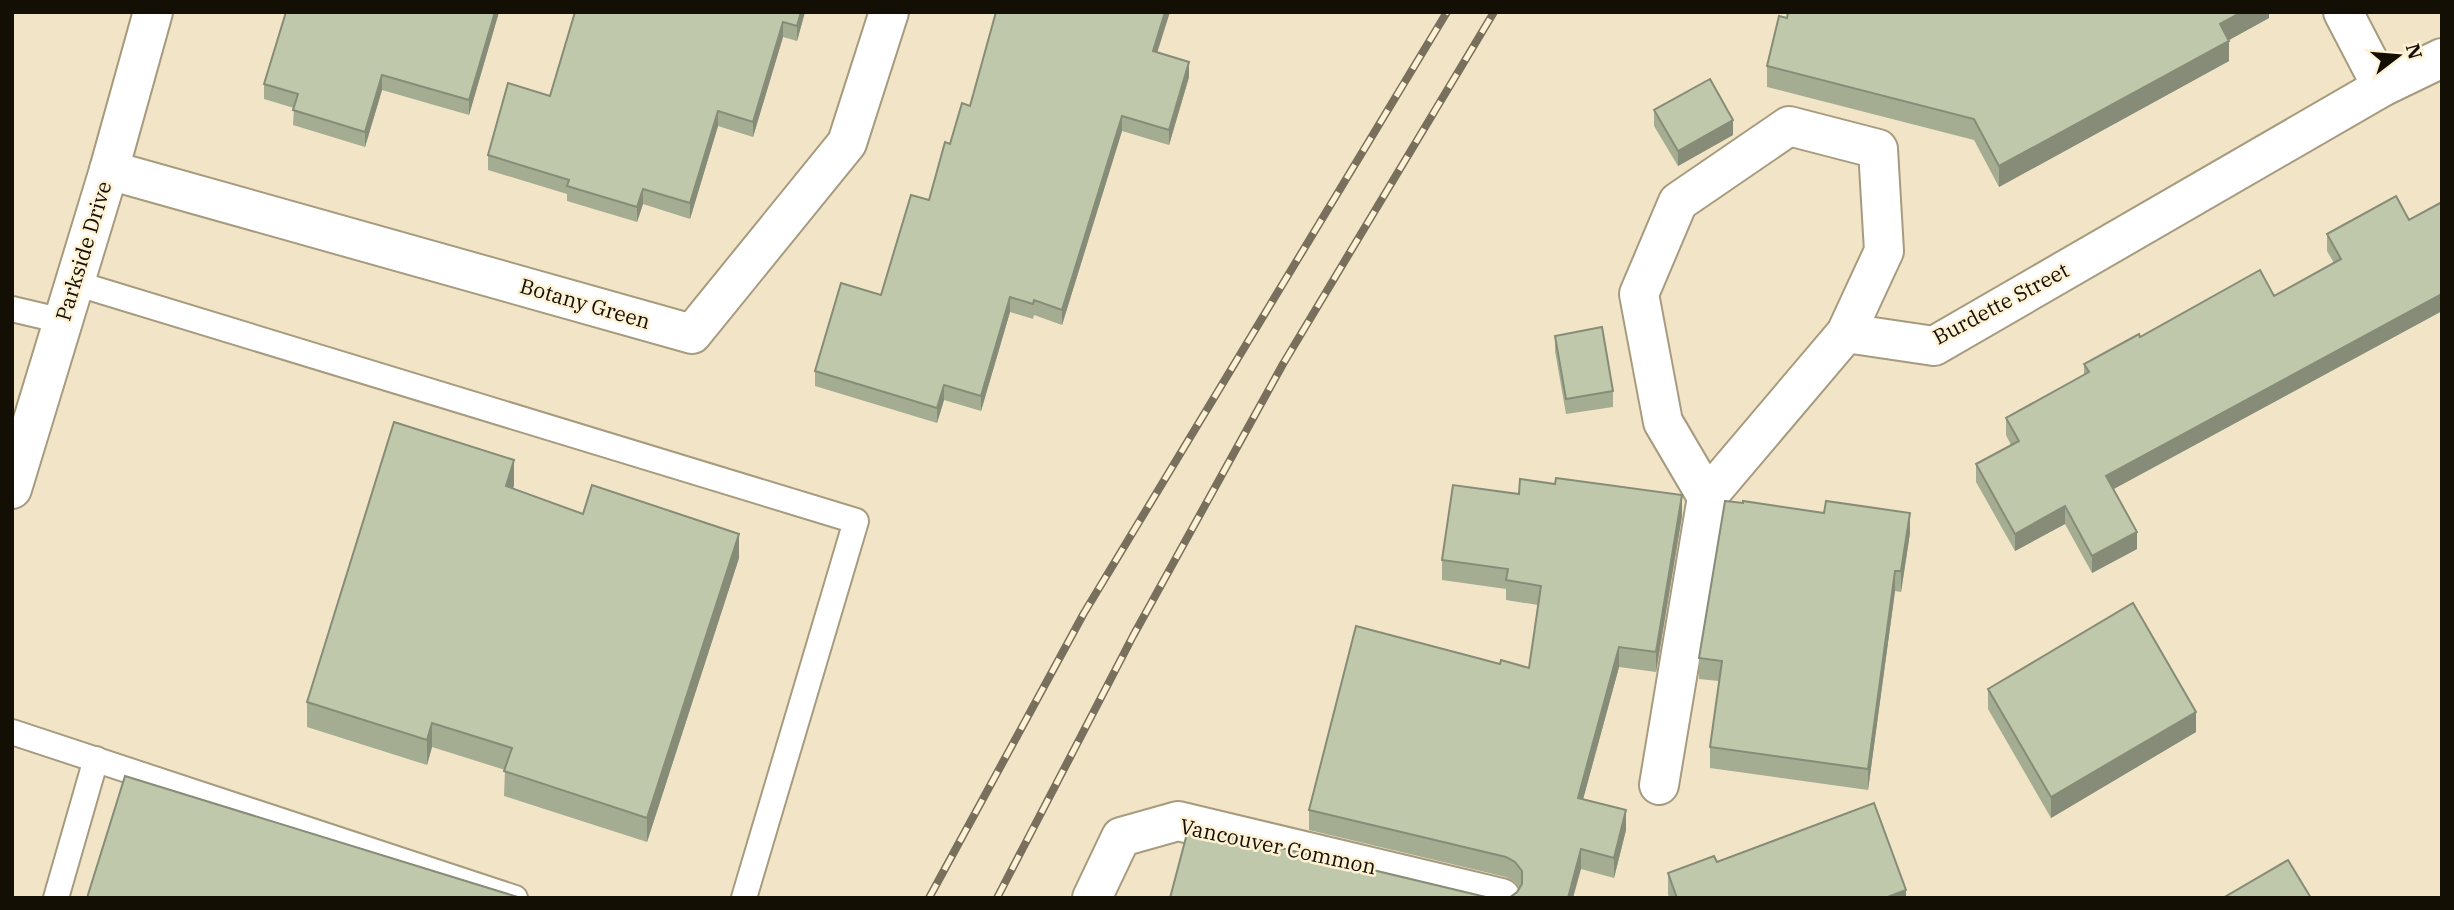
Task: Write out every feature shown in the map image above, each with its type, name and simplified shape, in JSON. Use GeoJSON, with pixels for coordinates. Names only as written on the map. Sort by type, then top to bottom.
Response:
{"type":"FeatureCollection","features":[{"type":"Feature","properties":{"kind":"street","name":"Parkside Drive"},"geometry":{"type":"LineString","coordinates":[[15,473],[109,170],[153,12]]}},
{"type":"Feature","properties":{"kind":"street","name":"Botany Green"},"geometry":{"type":"LineString","coordinates":[[109,170],[692,334],[847,143],[889,12]]}},
{"type":"Feature","properties":{"kind":"street"},"geometry":{"type":"LineString","coordinates":[[2343,12],[2382,87]]}},
{"type":"Feature","properties":{"kind":"street","name":"Burdette Street"},"geometry":{"type":"LineString","coordinates":[[1846,333],[1934,346],[2382,87],[2442,58]]}},
{"type":"Feature","properties":{"kind":"street"},"geometry":{"type":"LineString","coordinates":[[1658,785],[1707,497],[1846,333],[1884,251],[1878,149],[1789,126],[1678,202],[1639,294],[1663,422],[1707,497]]}},
{"type":"Feature","properties":{"kind":"street","name":"Vancouver Common"},"geometry":{"type":"LineString","coordinates":[[1092,898],[1121,837],[1178,821],[1501,898]]}},
{"type":"Feature","properties":{"kind":"lane"},"geometry":{"type":"LineString","coordinates":[[75,283],[856,521],[744,898]]}},
{"type":"Feature","properties":{"kind":"lane"},"geometry":{"type":"LineString","coordinates":[[12,309],[63,321]]}},
{"type":"Feature","properties":{"kind":"lane"},"geometry":{"type":"LineString","coordinates":[[12,732],[515,898]]}},
{"type":"Feature","properties":{"kind":"lane"},"geometry":{"type":"LineString","coordinates":[[56,898],[96,759]]}},
{"type":"Feature","properties":{"kind":"building"},"geometry":{"type":"Polygon","coordinates":[[[286,12],[495,12],[469,100],[382,75],[365,132],[293,110],[298,94],[264,84],[286,12]]]}},
{"type":"Feature","properties":{"kind":"building"},"geometry":{"type":"Polygon","coordinates":[[[575,12],[801,12],[797,26],[783,22],[753,122],[718,111],[690,203],[643,189],[637,207],[567,186],[569,180],[488,155],[508,83],[550,96],[575,12]]]}},
{"type":"Feature","properties":{"kind":"building"},"geometry":{"type":"Polygon","coordinates":[[[996,12],[1165,12],[1153,51],[1189,62],[1169,130],[1122,116],[1062,310],[1034,300],[1033,304],[1010,297],[981,396],[944,385],[937,408],[815,371],[841,283],[881,295],[911,195],[929,200],[945,142],[950,144],[962,103],[970,106],[996,12]]]}},
{"type":"Feature","properties":{"kind":"building"},"geometry":{"type":"Polygon","coordinates":[[[1788,12],[2242,12],[2220,24],[2229,41],[1999,166],[1974,119],[1767,66],[1779,16],[1787,18],[1788,12]]]}},
{"type":"Feature","properties":{"kind":"building"},"geometry":{"type":"Polygon","coordinates":[[[1710,79],[1733,120],[1678,151],[1654,110],[1710,79]]]}},
{"type":"Feature","properties":{"kind":"building"},"geometry":{"type":"Polygon","coordinates":[[[2396,196],[2409,220],[2442,202],[2442,294],[2106,476],[2137,532],[2092,556],[2065,506],[2015,534],[1976,464],[2019,441],[2006,418],[2089,372],[2084,364],[2139,334],[2140,337],[2260,270],[2274,296],[2341,259],[2327,234],[2396,196]]]}},
{"type":"Feature","properties":{"kind":"building"},"geometry":{"type":"Polygon","coordinates":[[[1602,327],[1613,391],[1566,399],[1555,336],[1602,327]]]}},
{"type":"Feature","properties":{"kind":"building"},"geometry":{"type":"Polygon","coordinates":[[[394,422],[514,460],[506,486],[583,514],[592,485],[739,534],[647,818],[504,771],[512,748],[432,723],[427,740],[307,702],[394,422]]]}},
{"type":"Feature","properties":{"kind":"building"},"geometry":{"type":"Polygon","coordinates":[[[1556,478],[1682,495],[1656,652],[1619,647],[1578,798],[1626,810],[1614,858],[1581,849],[1568,898],[1509,898],[1522,884],[1522,871],[1515,862],[1506,857],[1309,810],[1356,626],[1500,664],[1501,660],[1529,668],[1541,586],[1506,580],[1508,569],[1442,560],[1453,485],[1519,494],[1520,479],[1555,484],[1556,478]]]}},
{"type":"Feature","properties":{"kind":"building"},"geometry":{"type":"Polygon","coordinates":[[[1725,501],[1743,501],[1824,513],[1826,501],[1910,513],[1901,571],[1895,571],[1868,769],[1710,747],[1722,661],[1699,658],[1725,501]]]}},
{"type":"Feature","properties":{"kind":"building"},"geometry":{"type":"Polygon","coordinates":[[[2133,603],[2196,712],[2051,797],[1988,689],[2133,603]]]}},
{"type":"Feature","properties":{"kind":"building"},"geometry":{"type":"Polygon","coordinates":[[[125,776],[521,898],[87,898],[125,776]]]}},
{"type":"Feature","properties":{"kind":"building"},"geometry":{"type":"Polygon","coordinates":[[[1874,803],[1906,890],[1885,898],[1677,898],[1668,873],[1714,856],[1717,862],[1874,803]]]}},
{"type":"Feature","properties":{"kind":"building"},"geometry":{"type":"Polygon","coordinates":[[[1189,826],[1490,898],[1170,898],[1189,826]]]}},
{"type":"Feature","properties":{"kind":"building"},"geometry":{"type":"Polygon","coordinates":[[[2288,860],[2311,898],[2223,898],[2288,860]]]}},
{"type":"Feature","properties":{"kind":"railway"},"geometry":{"type":"LineString","coordinates":[[929,898],[1084,613],[1447,12]]}},
{"type":"Feature","properties":{"kind":"railway"},"geometry":{"type":"LineString","coordinates":[[997,898],[1133,636],[1283,364],[1494,12]]}}]}
